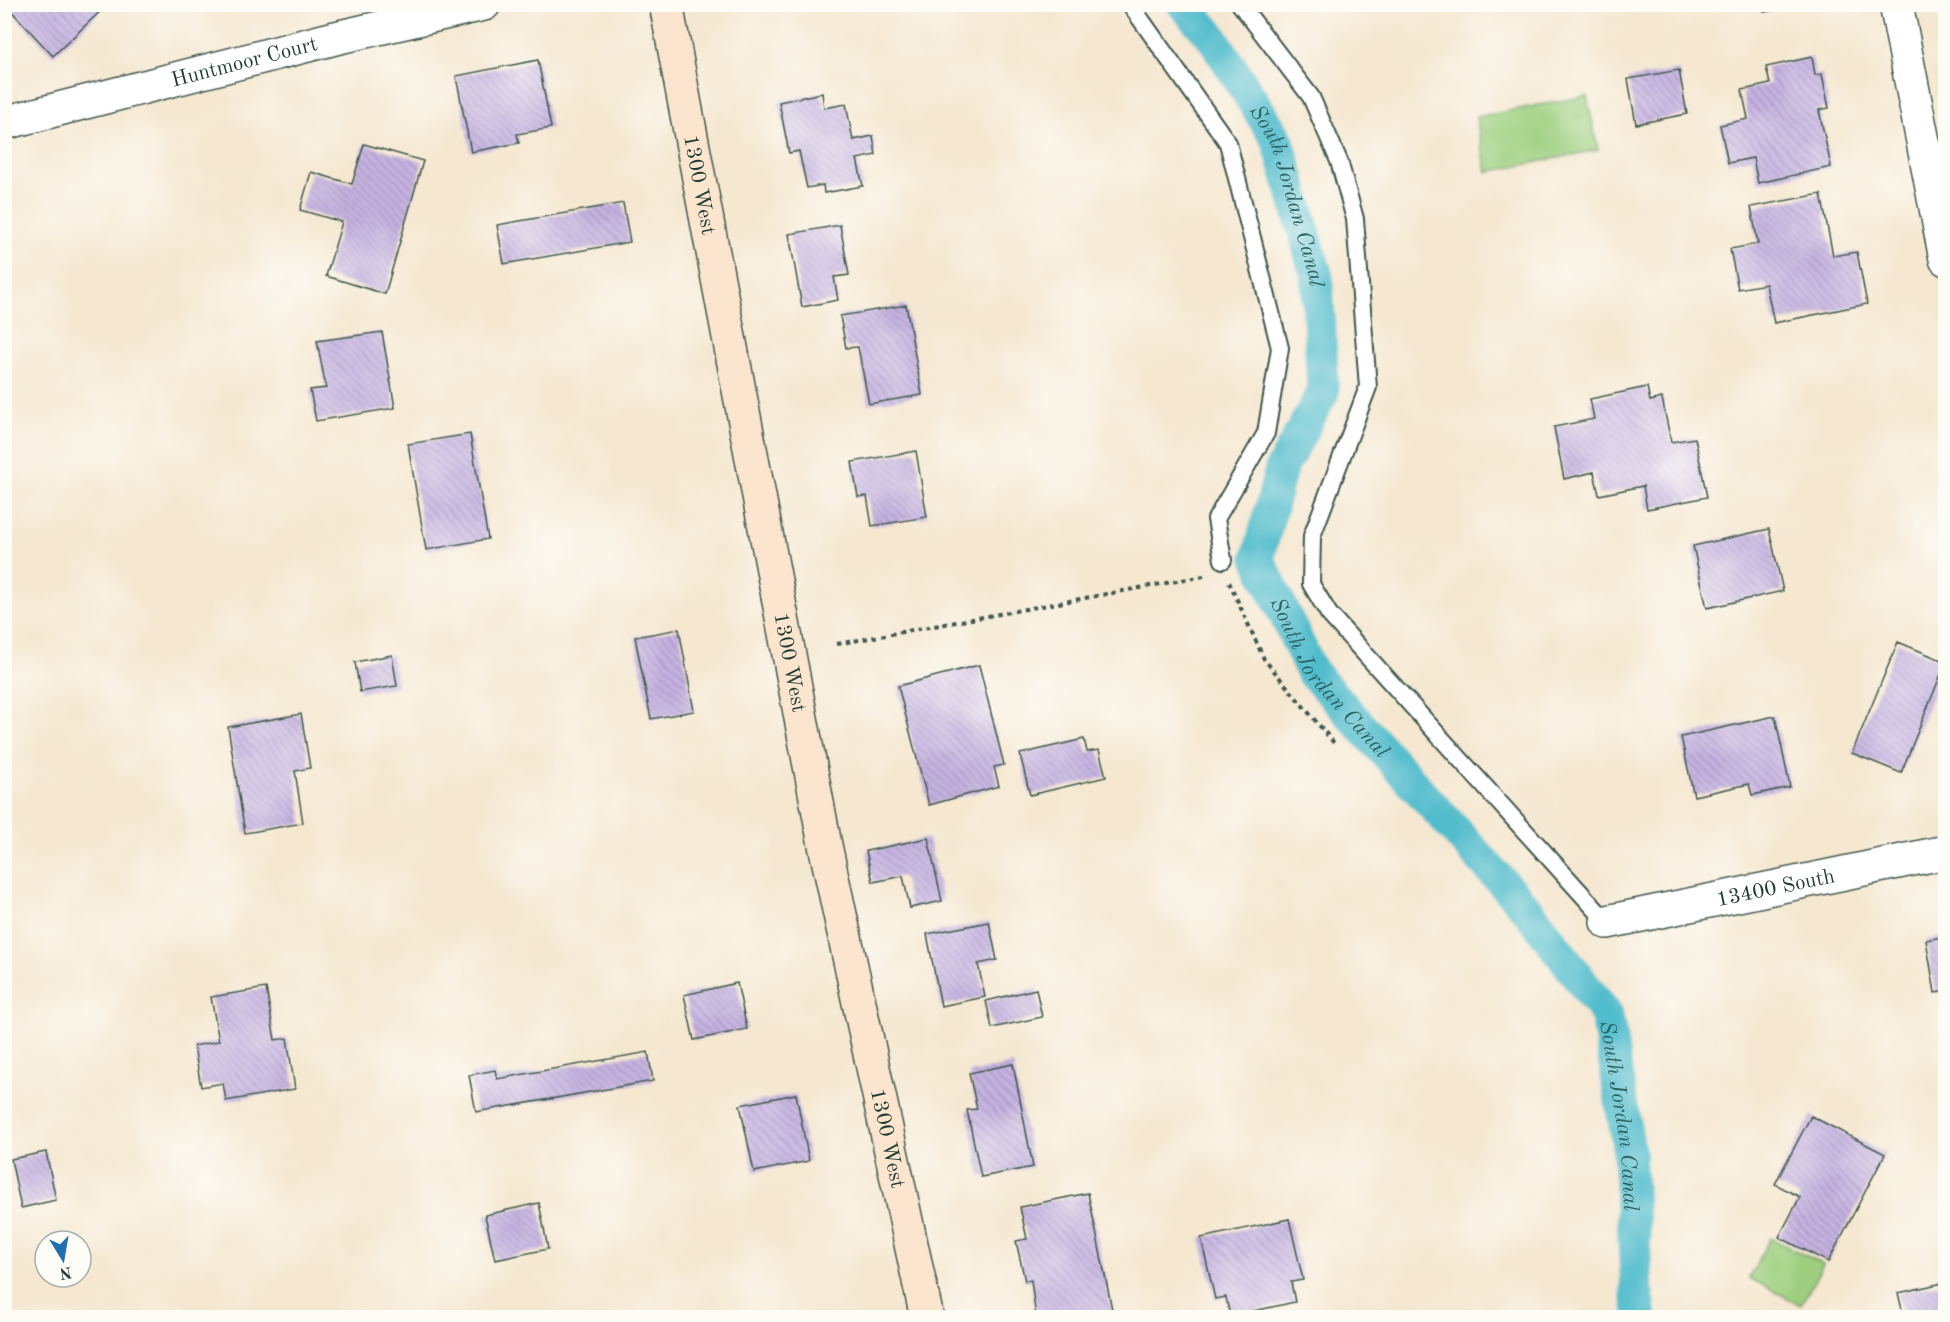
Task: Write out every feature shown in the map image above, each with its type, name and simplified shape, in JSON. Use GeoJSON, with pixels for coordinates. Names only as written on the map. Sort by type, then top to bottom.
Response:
{"type":"FeatureCollection","features":[{"type":"Feature","properties":{"kind":"street","name":"Huntmoor Court"},"geometry":{"type":"LineString","coordinates":[[4,123],[335,38],[484,4]]}},
{"type":"Feature","properties":{"kind":"street","name":"1300 West"},"geometry":{"type":"LineString","coordinates":[[666,4],[825,845],[927,1317]]}},
{"type":"Feature","properties":{"kind":"street"},"geometry":{"type":"LineString","coordinates":[[1896,4],[1946,259]]}},
{"type":"Feature","properties":{"kind":"street","name":"13400 South"},"geometry":{"type":"LineString","coordinates":[[1607,922],[1946,852]]}},
{"type":"Feature","properties":{"kind":"lane"},"geometry":{"type":"LineString","coordinates":[[1130,4],[1228,142],[1280,348],[1266,433],[1216,519],[1220,569]]}},
{"type":"Feature","properties":{"kind":"lane"},"geometry":{"type":"LineString","coordinates":[[1240,4],[1311,97],[1339,161],[1354,219],[1368,387],[1312,536],[1311,584],[1329,614],[1607,922]]}},
{"type":"Feature","properties":{"kind":"path"},"geometry":{"type":"LineString","coordinates":[[837,644],[1220,569],[1264,659],[1334,743]]}},
{"type":"Feature","properties":{"kind":"green space"},"geometry":{"type":"Polygon","coordinates":[[[1587,96],[1598,150],[1487,172],[1476,117],[1587,96]]]}},
{"type":"Feature","properties":{"kind":"green space"},"geometry":{"type":"Polygon","coordinates":[[[1770,1238],[1823,1264],[1801,1305],[1749,1278],[1770,1238]]]}},
{"type":"Feature","properties":{"kind":"building"},"geometry":{"type":"Polygon","coordinates":[[[5,4],[108,4],[53,56],[5,4]]]}},
{"type":"Feature","properties":{"kind":"building"},"geometry":{"type":"Polygon","coordinates":[[[1763,4],[1796,4],[1796,6],[1764,12],[1763,4]]]}},
{"type":"Feature","properties":{"kind":"building"},"geometry":{"type":"Polygon","coordinates":[[[1812,57],[1815,75],[1822,74],[1829,108],[1819,110],[1831,167],[1758,183],[1753,158],[1728,163],[1720,125],[1748,119],[1742,90],[1770,84],[1766,67],[1812,57]]]}},
{"type":"Feature","properties":{"kind":"building"},"geometry":{"type":"Polygon","coordinates":[[[538,60],[551,128],[517,134],[519,143],[471,152],[456,76],[538,60]]]}},
{"type":"Feature","properties":{"kind":"building"},"geometry":{"type":"Polygon","coordinates":[[[1679,70],[1687,114],[1636,124],[1628,79],[1679,70]]]}},
{"type":"Feature","properties":{"kind":"building"},"geometry":{"type":"Polygon","coordinates":[[[822,93],[824,108],[846,104],[853,140],[873,136],[876,155],[857,159],[863,186],[824,193],[823,185],[807,188],[799,151],[789,153],[779,102],[822,93]]]}},
{"type":"Feature","properties":{"kind":"building"},"geometry":{"type":"Polygon","coordinates":[[[364,144],[423,161],[385,294],[326,276],[342,222],[300,210],[311,172],[352,184],[364,144]]]}},
{"type":"Feature","properties":{"kind":"building"},"geometry":{"type":"Polygon","coordinates":[[[1821,194],[1833,256],[1857,252],[1867,304],[1774,323],[1766,284],[1738,289],[1730,249],[1758,244],[1751,207],[1821,194]]]}},
{"type":"Feature","properties":{"kind":"building"},"geometry":{"type":"Polygon","coordinates":[[[623,203],[630,242],[504,264],[497,225],[623,203]]]}},
{"type":"Feature","properties":{"kind":"building"},"geometry":{"type":"Polygon","coordinates":[[[840,225],[849,275],[834,277],[838,300],[802,307],[789,234],[840,225]]]}},
{"type":"Feature","properties":{"kind":"building"},"geometry":{"type":"Polygon","coordinates":[[[906,305],[922,395],[869,404],[858,347],[846,348],[840,316],[906,305]]]}},
{"type":"Feature","properties":{"kind":"building"},"geometry":{"type":"Polygon","coordinates":[[[382,332],[395,408],[316,421],[310,390],[326,388],[317,341],[382,332]]]}},
{"type":"Feature","properties":{"kind":"building"},"geometry":{"type":"Polygon","coordinates":[[[1647,387],[1650,401],[1662,398],[1671,442],[1695,438],[1707,497],[1647,509],[1643,486],[1599,495],[1594,472],[1564,479],[1554,427],[1594,419],[1590,399],[1647,387]]]}},
{"type":"Feature","properties":{"kind":"building"},"geometry":{"type":"Polygon","coordinates":[[[470,434],[488,539],[426,550],[408,444],[470,434]]]}},
{"type":"Feature","properties":{"kind":"building"},"geometry":{"type":"Polygon","coordinates":[[[916,451],[927,517],[872,526],[867,496],[858,497],[852,462],[916,451]]]}},
{"type":"Feature","properties":{"kind":"building"},"geometry":{"type":"Polygon","coordinates":[[[1769,529],[1783,591],[1707,608],[1693,546],[1769,529]]]}},
{"type":"Feature","properties":{"kind":"building"},"geometry":{"type":"Polygon","coordinates":[[[679,629],[694,711],[651,719],[635,637],[679,629]]]}},
{"type":"Feature","properties":{"kind":"building"},"geometry":{"type":"Polygon","coordinates":[[[1898,642],[1946,662],[1901,773],[1852,753],[1898,642]]]}},
{"type":"Feature","properties":{"kind":"building"},"geometry":{"type":"Polygon","coordinates":[[[392,655],[397,686],[360,692],[355,662],[392,655]]]}},
{"type":"Feature","properties":{"kind":"building"},"geometry":{"type":"Polygon","coordinates":[[[979,665],[1004,765],[994,767],[999,786],[929,805],[898,686],[979,665]]]}},
{"type":"Feature","properties":{"kind":"building"},"geometry":{"type":"Polygon","coordinates":[[[301,714],[310,768],[295,771],[303,823],[245,833],[228,727],[301,714]]]}},
{"type":"Feature","properties":{"kind":"building"},"geometry":{"type":"Polygon","coordinates":[[[1775,716],[1790,787],[1752,795],[1749,784],[1694,796],[1681,737],[1775,716]]]}},
{"type":"Feature","properties":{"kind":"building"},"geometry":{"type":"Polygon","coordinates":[[[1084,739],[1087,752],[1099,750],[1106,777],[1030,795],[1020,754],[1084,739]]]}},
{"type":"Feature","properties":{"kind":"building"},"geometry":{"type":"Polygon","coordinates":[[[928,838],[942,901],[910,908],[903,876],[873,882],[866,851],[928,838]]]}},
{"type":"Feature","properties":{"kind":"building"},"geometry":{"type":"Polygon","coordinates":[[[989,922],[997,960],[978,964],[985,997],[941,1006],[927,934],[989,922]]]}},
{"type":"Feature","properties":{"kind":"building"},"geometry":{"type":"Polygon","coordinates":[[[1946,936],[1946,991],[1935,993],[1926,940],[1946,936]]]}},
{"type":"Feature","properties":{"kind":"building"},"geometry":{"type":"Polygon","coordinates":[[[737,983],[747,1029],[694,1040],[684,995],[737,983]]]}},
{"type":"Feature","properties":{"kind":"building"},"geometry":{"type":"Polygon","coordinates":[[[266,988],[275,1040],[287,1038],[295,1089],[226,1101],[223,1083],[201,1087],[194,1046],[219,1041],[211,997],[266,988]]]}},
{"type":"Feature","properties":{"kind":"building"},"geometry":{"type":"Polygon","coordinates":[[[1036,989],[1042,1017],[992,1028],[986,1001],[1036,989]]]}},
{"type":"Feature","properties":{"kind":"building"},"geometry":{"type":"Polygon","coordinates":[[[648,1052],[653,1081],[476,1112],[469,1075],[495,1070],[497,1079],[648,1052]]]}},
{"type":"Feature","properties":{"kind":"building"},"geometry":{"type":"Polygon","coordinates":[[[1013,1064],[1033,1167],[981,1177],[967,1110],[977,1109],[969,1073],[1013,1064]]]}},
{"type":"Feature","properties":{"kind":"building"},"geometry":{"type":"Polygon","coordinates":[[[796,1094],[809,1161],[754,1172],[740,1105],[796,1094]]]}},
{"type":"Feature","properties":{"kind":"building"},"geometry":{"type":"Polygon","coordinates":[[[1811,1116],[1885,1154],[1828,1262],[1779,1237],[1800,1197],[1775,1184],[1811,1116]]]}},
{"type":"Feature","properties":{"kind":"building"},"geometry":{"type":"Polygon","coordinates":[[[46,1152],[56,1200],[21,1208],[11,1159],[46,1152]]]}},
{"type":"Feature","properties":{"kind":"building"},"geometry":{"type":"Polygon","coordinates":[[[1088,1193],[1113,1314],[1097,1318],[1036,1318],[1031,1280],[1025,1281],[1016,1241],[1027,1239],[1020,1207],[1088,1193]]]}},
{"type":"Feature","properties":{"kind":"building"},"geometry":{"type":"Polygon","coordinates":[[[539,1203],[548,1249],[495,1260],[485,1215],[539,1203]]]}},
{"type":"Feature","properties":{"kind":"building"},"geometry":{"type":"Polygon","coordinates":[[[1289,1219],[1303,1280],[1291,1282],[1295,1302],[1230,1316],[1226,1297],[1215,1299],[1201,1238],[1289,1219]]]}},
{"type":"Feature","properties":{"kind":"building"},"geometry":{"type":"Polygon","coordinates":[[[1943,1283],[1946,1318],[1904,1318],[1898,1293],[1943,1283]]]}},
{"type":"Feature","properties":{"kind":"waterway","name":"South Jordan Canal"},"geometry":{"type":"LineString","coordinates":[[1183,4],[1212,37],[1278,141],[1317,277],[1323,392],[1281,469],[1258,558],[1312,672],[1530,913],[1607,1015],[1629,1151],[1637,1293],[1641,1318]]}}]}
